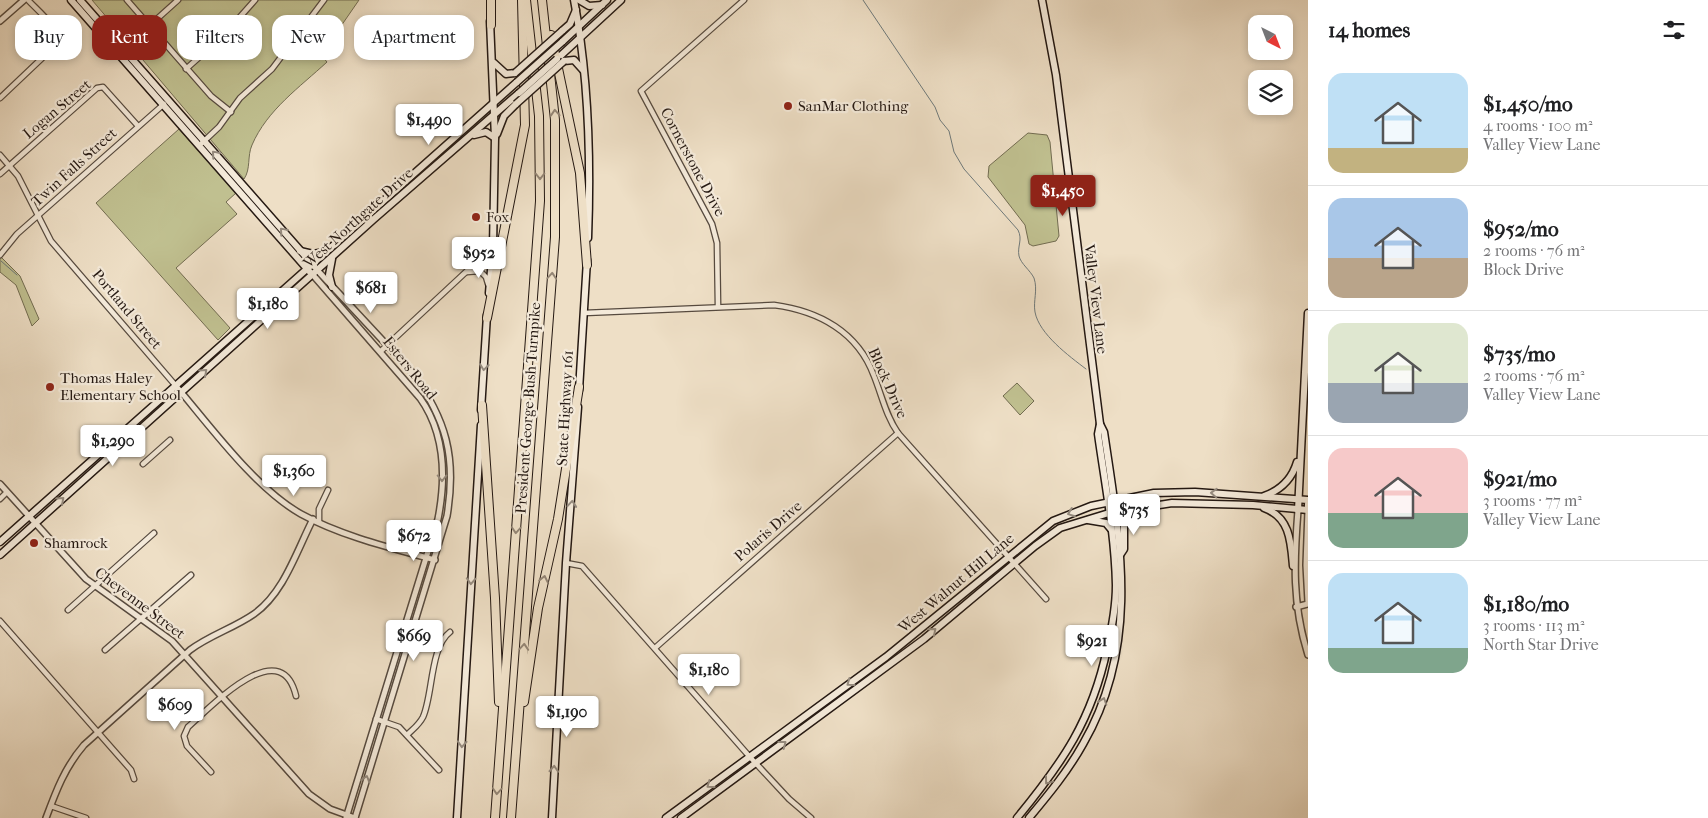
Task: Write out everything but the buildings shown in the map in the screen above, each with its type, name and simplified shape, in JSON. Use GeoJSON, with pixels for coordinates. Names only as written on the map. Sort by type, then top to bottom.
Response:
{"type":"FeatureCollection","features":[{"type":"Feature","properties":{"kind":"highway"},"geometry":{"type":"LineString","coordinates":[[489,0],[491,25]]}},
{"type":"Feature","properties":{"kind":"highway"},"geometry":{"type":"LineString","coordinates":[[487,318],[525,125],[522,0]]}},
{"type":"Feature","properties":{"kind":"highway","name":"President George Bush Turnpike"},"geometry":{"type":"LineString","coordinates":[[494,818],[540,201],[539,116],[526,0]]}},
{"type":"Feature","properties":{"kind":"highway"},"geometry":{"type":"LineString","coordinates":[[542,1],[553,42],[580,173],[587,264]]}},
{"type":"Feature","properties":{"kind":"highway","name":"President George Bush Turnpike"},"geometry":{"type":"LineString","coordinates":[[511,818],[556,207],[554,102],[542,1]]}},
{"type":"Feature","properties":{"kind":"highway"},"geometry":{"type":"LineString","coordinates":[[518,731],[529,678],[538,608],[558,518],[579,387]]}},
{"type":"Feature","properties":{"kind":"highway"},"geometry":{"type":"LineString","coordinates":[[482,405],[495,598],[501,729]]}},
{"type":"Feature","properties":{"kind":"main road","name":"Esters Road"},"geometry":{"type":"LineString","coordinates":[[71,0],[92,24]]}},
{"type":"Feature","properties":{"kind":"main road","name":"Esters Road"},"geometry":{"type":"LineString","coordinates":[[80,0],[93,15]]}},
{"type":"Feature","properties":{"kind":"main road","name":"State Highway 161"},"geometry":{"type":"LineString","coordinates":[[552,818],[566,563],[578,421],[590,187],[581,37],[574,0]]}},
{"type":"Feature","properties":{"kind":"main road"},"geometry":{"type":"LineString","coordinates":[[579,0],[589,6],[605,2]]}},
{"type":"Feature","properties":{"kind":"main road","name":"West Northgate Drive"},"geometry":{"type":"LineString","coordinates":[[0,555],[374,219],[564,53],[620,0]]}},
{"type":"Feature","properties":{"kind":"main road","name":"Valley View Lane"},"geometry":{"type":"LineString","coordinates":[[1029,818],[1067,770],[1088,736],[1101,707],[1113,672],[1121,632],[1120,556],[1112,512],[1107,502],[1098,434],[1100,424],[1056,76],[1042,0]]}},
{"type":"Feature","properties":{"kind":"main road","name":"West Northgate Drive"},"geometry":{"type":"LineString","coordinates":[[0,542],[605,2]]}},
{"type":"Feature","properties":{"kind":"main road"},"geometry":{"type":"LineString","coordinates":[[493,62],[499,70],[506,74],[515,73],[570,24],[576,10]]}},
{"type":"Feature","properties":{"kind":"main road"},"geometry":{"type":"LineString","coordinates":[[457,818],[493,241],[495,102],[491,25]]}},
{"type":"Feature","properties":{"kind":"main road","name":"Esters Road"},"geometry":{"type":"LineString","coordinates":[[124,60],[165,102]]}},
{"type":"Feature","properties":{"kind":"main road","name":"Esters Road"},"geometry":{"type":"LineString","coordinates":[[133,60],[201,144],[316,273]]}},
{"type":"Feature","properties":{"kind":"main road"},"geometry":{"type":"LineString","coordinates":[[495,138],[504,116],[564,61],[574,60],[580,65],[584,73]]}},
{"type":"Feature","properties":{"kind":"main road"},"geometry":{"type":"LineString","coordinates":[[468,138],[486,132],[495,138]]}},
{"type":"Feature","properties":{"kind":"main road","name":"Esters Road"},"geometry":{"type":"LineString","coordinates":[[201,144],[300,250],[309,266]]}},
{"type":"Feature","properties":{"kind":"main road"},"geometry":{"type":"LineString","coordinates":[[369,214],[374,219]]}},
{"type":"Feature","properties":{"kind":"main road"},"geometry":{"type":"LineString","coordinates":[[300,250],[312,254],[326,252]]}},
{"type":"Feature","properties":{"kind":"main road"},"geometry":{"type":"LineString","coordinates":[[332,287],[329,276],[333,257]]}},
{"type":"Feature","properties":{"kind":"main road"},"geometry":{"type":"LineString","coordinates":[[1298,510],[1308,314]]}},
{"type":"Feature","properties":{"kind":"main road"},"geometry":{"type":"LineString","coordinates":[[239,329],[247,334]]}},
{"type":"Feature","properties":{"kind":"main road","name":"Valley View Lane"},"geometry":{"type":"LineString","coordinates":[[1018,818],[1054,772],[1074,741],[1098,686],[1115,602],[1115,568],[1111,528],[1114,500],[1104,432],[1100,424]]}},
{"type":"Feature","properties":{"kind":"main road"},"geometry":{"type":"LineString","coordinates":[[119,436],[125,443]]}},
{"type":"Feature","properties":{"kind":"main road"},"geometry":{"type":"LineString","coordinates":[[1262,496],[1280,489],[1287,482],[1296,468],[1300,454]]}},
{"type":"Feature","properties":{"kind":"main road"},"geometry":{"type":"LineString","coordinates":[[1091,506],[1099,499],[1105,486]]}},
{"type":"Feature","properties":{"kind":"main road","name":"West Walnut Hill Lane"},"geometry":{"type":"LineString","coordinates":[[666,818],[890,654],[1053,521],[1091,506],[1154,493],[1176,492],[1308,500]]}},
{"type":"Feature","properties":{"kind":"main road","name":"West Walnut Hill Lane"},"geometry":{"type":"LineString","coordinates":[[681,818],[894,661],[1060,528],[1112,512],[1172,503],[1253,505],[1308,510]]}},
{"type":"Feature","properties":{"kind":"main road"},"geometry":{"type":"LineString","coordinates":[[1308,504],[1308,510]]}},
{"type":"Feature","properties":{"kind":"main road"},"geometry":{"type":"LineString","coordinates":[[1253,505],[1272,512],[1286,526],[1291,538],[1293,566]]}},
{"type":"Feature","properties":{"kind":"main road"},"geometry":{"type":"LineString","coordinates":[[1120,556],[1124,549],[1124,523],[1140,507]]}},
{"type":"Feature","properties":{"kind":"main road"},"geometry":{"type":"LineString","coordinates":[[1077,522],[1101,521],[1111,528]]}},
{"type":"Feature","properties":{"kind":"main road"},"geometry":{"type":"LineString","coordinates":[[890,654],[894,661]]}},
{"type":"Feature","properties":{"kind":"main road"},"geometry":{"type":"LineString","coordinates":[[827,700],[832,707]]}},
{"type":"Feature","properties":{"kind":"street"},"geometry":{"type":"LineString","coordinates":[[0,21],[26,0],[56,31],[59,38],[58,43],[0,98]]}},
{"type":"Feature","properties":{"kind":"street"},"geometry":{"type":"LineString","coordinates":[[127,0],[140,15]]}},
{"type":"Feature","properties":{"kind":"street"},"geometry":{"type":"LineString","coordinates":[[162,15],[178,0]]}},
{"type":"Feature","properties":{"kind":"street"},"geometry":{"type":"LineString","coordinates":[[186,69],[223,36],[255,0]]}},
{"type":"Feature","properties":{"kind":"street"},"geometry":{"type":"LineString","coordinates":[[201,144],[231,112],[240,98],[272,69],[324,0]]}},
{"type":"Feature","properties":{"kind":"street","name":"Cornerstone Drive"},"geometry":{"type":"LineString","coordinates":[[718,306],[716,243],[712,224],[641,91],[744,0]]}},
{"type":"Feature","properties":{"kind":"street"},"geometry":{"type":"LineString","coordinates":[[167,46],[211,96],[231,112]]}},
{"type":"Feature","properties":{"kind":"street","name":"Logan Street"},"geometry":{"type":"LineString","coordinates":[[10,166],[101,87],[138,126]]}},
{"type":"Feature","properties":{"kind":"street","name":"Twin Falls Street"},"geometry":{"type":"LineString","coordinates":[[0,255],[8,243],[165,102]]}},
{"type":"Feature","properties":{"kind":"street","name":"Portland Street"},"geometry":{"type":"LineString","coordinates":[[0,155],[18,176],[51,241],[259,481],[283,502],[319,522],[435,560]]}},
{"type":"Feature","properties":{"kind":"street"},"geometry":{"type":"LineString","coordinates":[[0,174],[10,166]]}},
{"type":"Feature","properties":{"kind":"street"},"geometry":{"type":"LineString","coordinates":[[381,351],[482,257],[493,241]]}},
{"type":"Feature","properties":{"kind":"street"},"geometry":{"type":"LineString","coordinates":[[465,272],[480,272],[486,277],[489,290]]}},
{"type":"Feature","properties":{"kind":"street","name":"Esters Road"},"geometry":{"type":"LineString","coordinates":[[316,273],[332,287],[422,386],[438,412],[450,463],[450,497],[435,560],[355,818]]}},
{"type":"Feature","properties":{"kind":"street","name":"Esters Road"},"geometry":{"type":"LineString","coordinates":[[316,273],[420,398],[436,430],[442,455],[441,506],[346,816]]}},
{"type":"Feature","properties":{"kind":"street","name":"Block Drive"},"geometry":{"type":"LineString","coordinates":[[584,313],[774,305],[794,308],[817,315],[836,326],[861,350],[873,373],[890,419],[898,433],[1046,599]]}},
{"type":"Feature","properties":{"kind":"street"},"geometry":{"type":"LineString","coordinates":[[436,430],[443,427]]}},
{"type":"Feature","properties":{"kind":"street","name":"Polaris Drive"},"geometry":{"type":"LineString","coordinates":[[655,648],[898,433]]}},
{"type":"Feature","properties":{"kind":"street"},"geometry":{"type":"LineString","coordinates":[[143,464],[170,440]]}},
{"type":"Feature","properties":{"kind":"street","name":"Cheyenne Street"},"geometry":{"type":"LineString","coordinates":[[0,484],[35,524],[95,586],[166,635],[309,794],[330,809],[355,818]]}},
{"type":"Feature","properties":{"kind":"street"},"geometry":{"type":"LineString","coordinates":[[319,522],[319,510],[328,490]]}},
{"type":"Feature","properties":{"kind":"street"},"geometry":{"type":"LineString","coordinates":[[0,499],[7,492]]}},
{"type":"Feature","properties":{"kind":"street"},"geometry":{"type":"LineString","coordinates":[[1298,510],[1293,566],[1296,606],[1308,655]]}},
{"type":"Feature","properties":{"kind":"street"},"geometry":{"type":"LineString","coordinates":[[1296,606],[1308,603],[1306,565],[1308,510]]}},
{"type":"Feature","properties":{"kind":"street"},"geometry":{"type":"LineString","coordinates":[[46,818],[69,764],[84,745],[202,641],[253,615],[266,604],[275,592],[313,519]]}},
{"type":"Feature","properties":{"kind":"street"},"geometry":{"type":"LineString","coordinates":[[68,610],[154,533]]}},
{"type":"Feature","properties":{"kind":"street"},"geometry":{"type":"LineString","coordinates":[[566,563],[582,566],[756,764],[811,818]]}},
{"type":"Feature","properties":{"kind":"street"},"geometry":{"type":"LineString","coordinates":[[105,650],[191,575]]}},
{"type":"Feature","properties":{"kind":"street"},"geometry":{"type":"LineString","coordinates":[[0,621],[131,770],[134,779]]}},
{"type":"Feature","properties":{"kind":"street"},"geometry":{"type":"LineString","coordinates":[[407,735],[423,716],[438,652],[443,637],[450,632]]}},
{"type":"Feature","properties":{"kind":"street"},"geometry":{"type":"LineString","coordinates":[[211,772],[188,746],[184,736],[188,727],[222,697],[245,680],[268,670],[275,669],[293,686],[296,696]]}},
{"type":"Feature","properties":{"kind":"street"},"geometry":{"type":"LineString","coordinates":[[376,719],[399,727],[439,770]]}},
{"type":"Feature","properties":{"kind":"street"},"geometry":{"type":"LineString","coordinates":[[51,806],[86,818]]}},
{"type":"Feature","properties":{"kind":"green space"},"geometry":{"type":"Polygon","coordinates":[[[92,0],[359,0],[344,22],[344,15],[272,15],[272,60],[325,60],[327,62],[275,110],[258,132],[252,145],[248,171],[244,179],[143,60],[167,60],[167,15],[105,15],[92,0]]]}},
{"type":"Feature","properties":{"kind":"green space"},"geometry":{"type":"Polygon","coordinates":[[[179,129],[236,193],[226,202],[237,214],[176,268],[230,328],[218,340],[96,203],[179,129]]]}},
{"type":"Feature","properties":{"kind":"green space"},"geometry":{"type":"Polygon","coordinates":[[[1028,133],[1047,135],[1050,142],[1059,236],[1056,241],[1033,246],[1029,244],[1025,225],[988,177],[989,166],[1028,133]]]}},
{"type":"Feature","properties":{"kind":"green space"},"geometry":{"type":"Polygon","coordinates":[[[0,256],[20,276],[39,319],[32,326],[16,285],[0,272],[0,256]]]}},
{"type":"Feature","properties":{"kind":"green space"},"geometry":{"type":"Polygon","coordinates":[[[1017,383],[1034,401],[1020,415],[1003,396],[1017,383]]]}},
{"type":"Feature","properties":{"kind":"waterway"},"geometry":{"type":"LineString","coordinates":[[863,0],[935,107],[940,120],[949,131],[954,152],[964,169],[1018,230],[1020,237],[1019,256],[1034,278],[1036,287],[1035,312],[1042,328],[1071,358],[1086,369]]}},
{"type":"Feature","properties":{"kind":"waterway"},"geometry":{"type":"LineString","coordinates":[[1,261],[17,275]]}},
{"type":"Feature","properties":{"kind":"place","name":"SanMar Clothing"},"geometry":{"type":"Point","coordinates":[788,106]}},
{"type":"Feature","properties":{"kind":"place","name":"Fox"},"geometry":{"type":"Point","coordinates":[476,217]}},
{"type":"Feature","properties":{"kind":"place","name":"Thomas Haley Elementary School"},"geometry":{"type":"Point","coordinates":[50,387]}},
{"type":"Feature","properties":{"kind":"place","name":"Shamrock"},"geometry":{"type":"Point","coordinates":[34,543]}}]}
